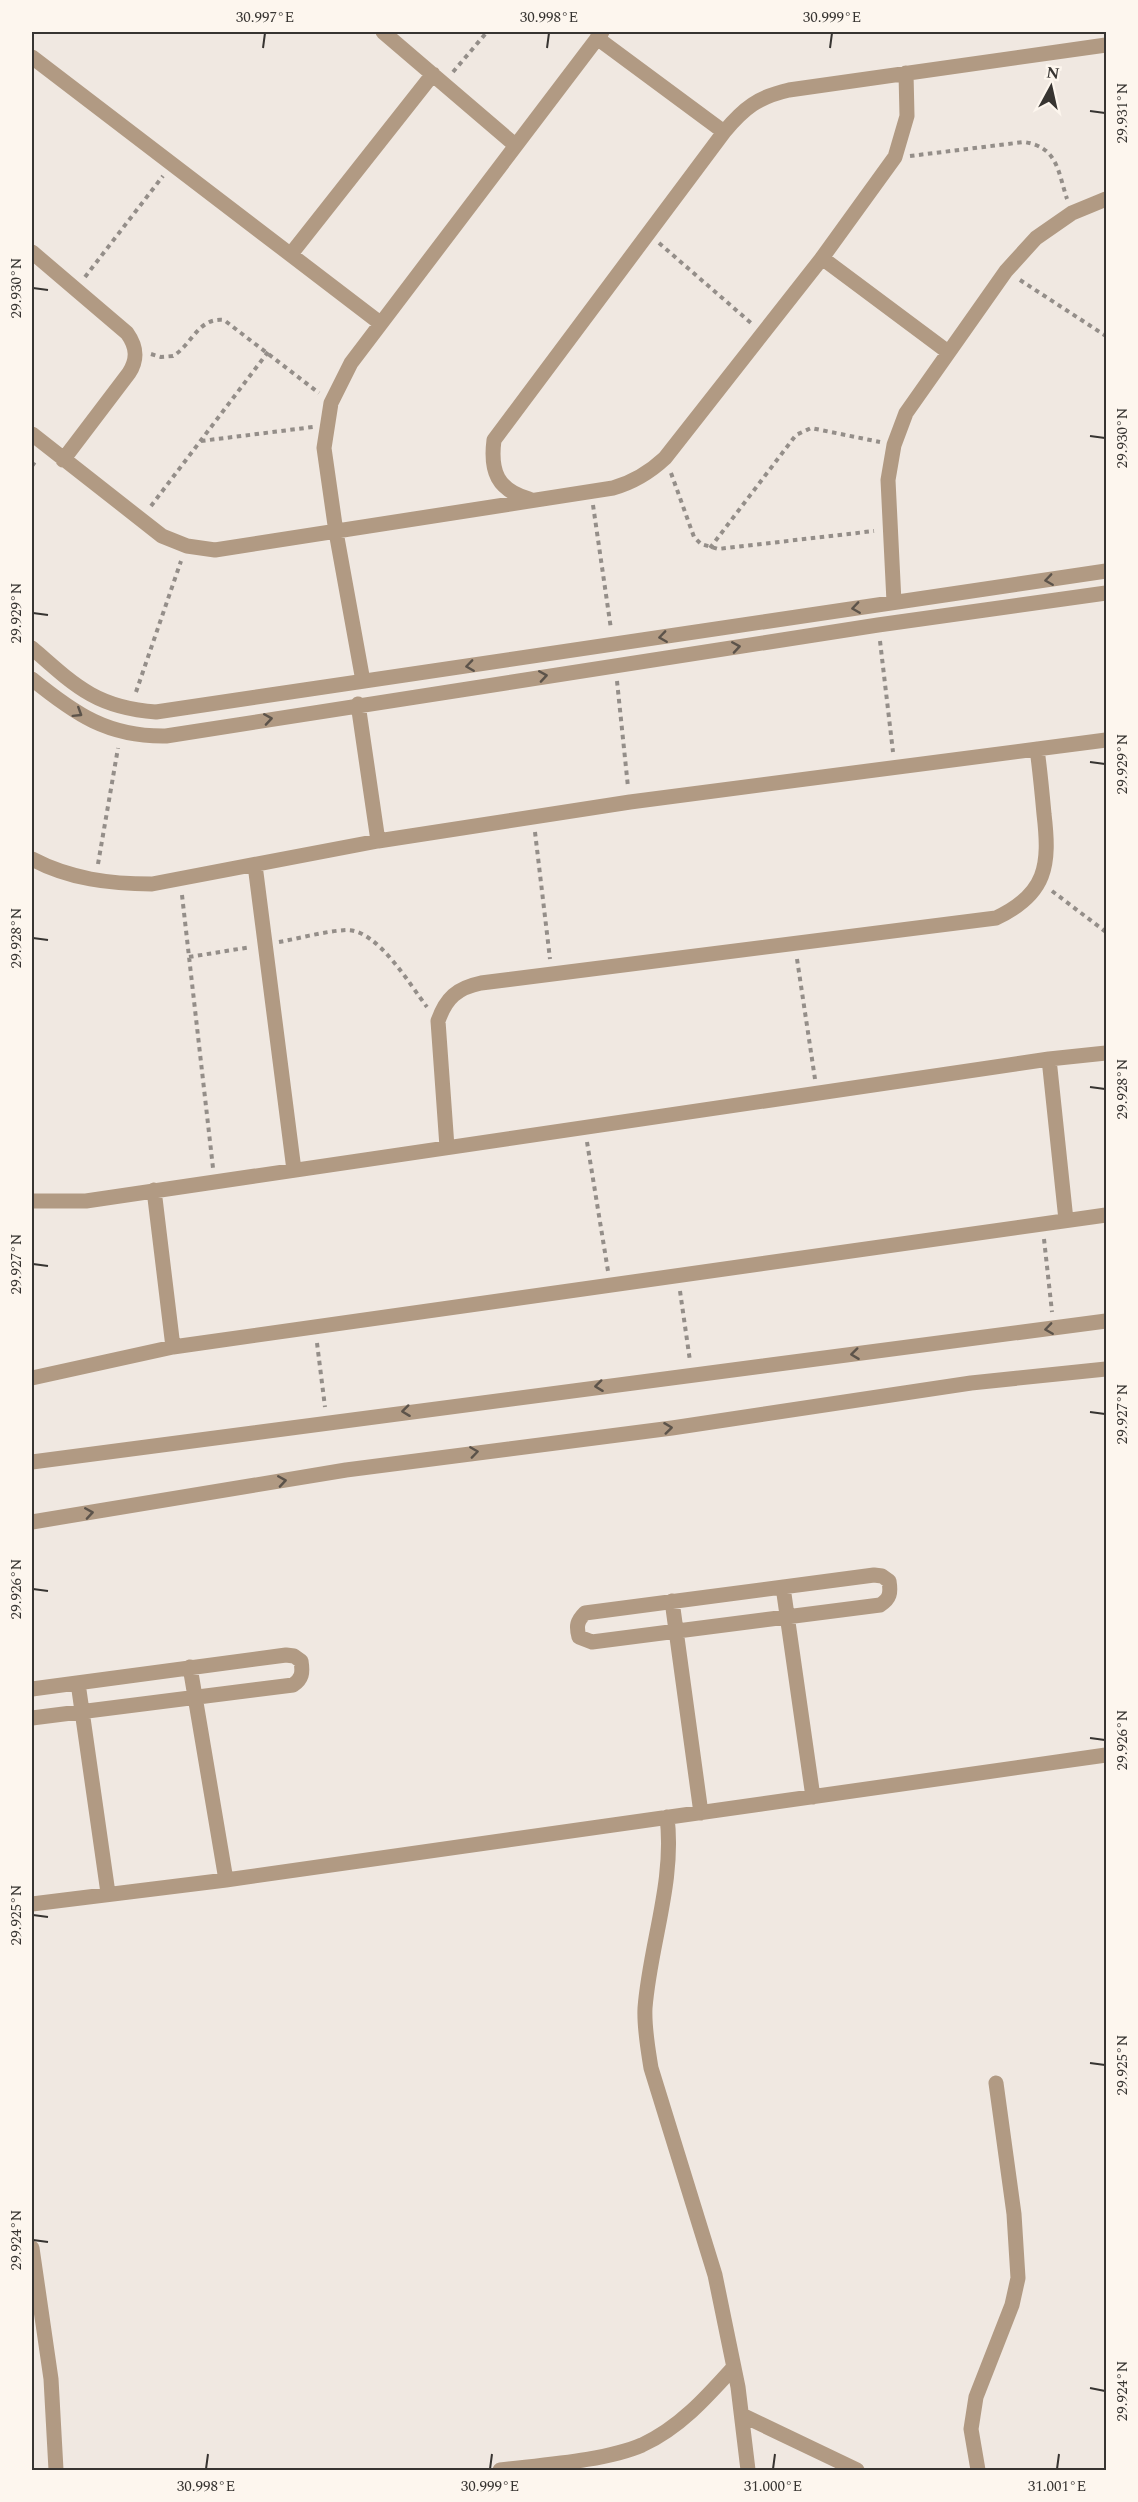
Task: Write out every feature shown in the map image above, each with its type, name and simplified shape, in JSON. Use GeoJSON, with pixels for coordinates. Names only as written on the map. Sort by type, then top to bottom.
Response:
{"type":"FeatureCollection","features":[{"type":"Feature","properties":{"kind":"street"},"geometry":{"type":"LineString","coordinates":[[383,32],[515,145]]}},
{"type":"Feature","properties":{"kind":"street"},"geometry":{"type":"LineString","coordinates":[[363,681],[336,532],[324,448],[331,403],[351,363],[600,35],[724,132]]}},
{"type":"Feature","properties":{"kind":"street"},"geometry":{"type":"LineString","coordinates":[[533,500],[513,495],[498,480],[491,461],[494,440],[724,132],[752,104],[769,95],[1107,45]]}},
{"type":"Feature","properties":{"kind":"street"},"geometry":{"type":"LineString","coordinates":[[32,57],[380,323]]}},
{"type":"Feature","properties":{"kind":"street"},"geometry":{"type":"LineString","coordinates":[[32,434],[162,536],[187,546],[215,550],[591,491],[632,482],[650,472],[666,458],[822,258],[895,158],[907,116],[906,73]]}},
{"type":"Feature","properties":{"kind":"street"},"geometry":{"type":"LineString","coordinates":[[291,254],[438,79]]}},
{"type":"Feature","properties":{"kind":"street"},"geometry":{"type":"LineString","coordinates":[[894,602],[888,480],[894,445],[906,412],[1006,271],[1036,238],[1072,213],[1107,199]]}},
{"type":"Feature","properties":{"kind":"street"},"geometry":{"type":"LineString","coordinates":[[32,252],[128,333],[135,348],[133,366],[129,373],[63,460]]}},
{"type":"Feature","properties":{"kind":"street"},"geometry":{"type":"LineString","coordinates":[[822,258],[948,352]]}},
{"type":"Feature","properties":{"kind":"street"},"geometry":{"type":"LineString","coordinates":[[32,648],[81,690],[104,702],[130,710],[156,712],[1107,571]]}},
{"type":"Feature","properties":{"kind":"street"},"geometry":{"type":"LineString","coordinates":[[1021,584],[1024,604]]}},
{"type":"Feature","properties":{"kind":"street"},"geometry":{"type":"LineString","coordinates":[[32,679],[78,714],[106,728],[120,732],[166,735],[878,625],[1107,593]]}},
{"type":"Feature","properties":{"kind":"street"},"geometry":{"type":"LineString","coordinates":[[446,669],[451,690]]}},
{"type":"Feature","properties":{"kind":"street"},"geometry":{"type":"LineString","coordinates":[[358,704],[378,841]]}},
{"type":"Feature","properties":{"kind":"street"},"geometry":{"type":"LineString","coordinates":[[32,859],[68,874],[95,881],[133,884],[180,879],[378,841],[630,802],[1107,740]]}},
{"type":"Feature","properties":{"kind":"street"},"geometry":{"type":"LineString","coordinates":[[447,1147],[438,1021],[443,1006],[453,994],[466,986],[996,918],[1014,910],[1028,897],[1040,882],[1046,865],[1048,847],[1037,749]]}},
{"type":"Feature","properties":{"kind":"street"},"geometry":{"type":"LineString","coordinates":[[255,865],[294,1170]]}},
{"type":"Feature","properties":{"kind":"street"},"geometry":{"type":"LineString","coordinates":[[32,1202],[86,1201],[1049,1059],[1107,1053]]}},
{"type":"Feature","properties":{"kind":"street"},"geometry":{"type":"LineString","coordinates":[[1049,1059],[1066,1220]]}},
{"type":"Feature","properties":{"kind":"street"},"geometry":{"type":"LineString","coordinates":[[154,1190],[173,1347]]}},
{"type":"Feature","properties":{"kind":"street"},"geometry":{"type":"LineString","coordinates":[[32,1378],[173,1347],[1107,1215]]}},
{"type":"Feature","properties":{"kind":"street"},"geometry":{"type":"LineString","coordinates":[[32,1462],[327,1421],[1107,1321]]}},
{"type":"Feature","properties":{"kind":"street"},"geometry":{"type":"LineString","coordinates":[[32,1522],[357,1469],[672,1428],[971,1383],[1107,1369]]}},
{"type":"Feature","properties":{"kind":"street"},"geometry":{"type":"LineString","coordinates":[[874,1575],[882,1576],[889,1581],[891,1591],[888,1600],[880,1605],[592,1642],[579,1637],[577,1628],[579,1619],[585,1613],[672,1601],[874,1575]]}},
{"type":"Feature","properties":{"kind":"street"},"geometry":{"type":"LineString","coordinates":[[783,1587],[813,1797]]}},
{"type":"Feature","properties":{"kind":"street"},"geometry":{"type":"LineString","coordinates":[[672,1601],[701,1813]]}},
{"type":"Feature","properties":{"kind":"street"},"geometry":{"type":"LineString","coordinates":[[32,1689],[286,1655],[294,1656],[301,1661],[303,1671],[300,1680],[292,1686],[32,1718]]}},
{"type":"Feature","properties":{"kind":"street"},"geometry":{"type":"LineString","coordinates":[[190,1667],[226,1880]]}},
{"type":"Feature","properties":{"kind":"street"},"geometry":{"type":"LineString","coordinates":[[78,1683],[108,1893]]}},
{"type":"Feature","properties":{"kind":"street"},"geometry":{"type":"LineString","coordinates":[[32,1904],[226,1880],[1107,1755]]}},
{"type":"Feature","properties":{"kind":"street"},"geometry":{"type":"LineString","coordinates":[[667,1817],[670,1842],[668,1870],[645,2010],[647,2044],[651,2068],[715,2275],[742,2415],[748,2470]]}},
{"type":"Feature","properties":{"kind":"street"},"geometry":{"type":"LineString","coordinates":[[978,2470],[971,2429],[976,2397],[1012,2305],[1018,2278],[1014,2214],[996,2083]]}},
{"type":"Feature","properties":{"kind":"street"},"geometry":{"type":"LineString","coordinates":[[32,2248],[51,2379],[56,2470]]}},
{"type":"Feature","properties":{"kind":"street"},"geometry":{"type":"LineString","coordinates":[[500,2470],[610,2455],[641,2445],[670,2429],[699,2407],[733,2368]]}},
{"type":"Feature","properties":{"kind":"street"},"geometry":{"type":"LineString","coordinates":[[742,2415],[857,2470]]}},
{"type":"Feature","properties":{"kind":"path"},"geometry":{"type":"LineString","coordinates":[[438,79],[487,32]]}},
{"type":"Feature","properties":{"kind":"path"},"geometry":{"type":"LineString","coordinates":[[895,158],[1024,142],[1036,144],[1047,150],[1055,160],[1072,213]]}},
{"type":"Feature","properties":{"kind":"path"},"geometry":{"type":"LineString","coordinates":[[75,290],[172,164]]}},
{"type":"Feature","properties":{"kind":"path"},"geometry":{"type":"LineString","coordinates":[[648,234],[763,333]]}},
{"type":"Feature","properties":{"kind":"path"},"geometry":{"type":"LineString","coordinates":[[1006,271],[1107,336]]}},
{"type":"Feature","properties":{"kind":"path"},"geometry":{"type":"LineString","coordinates":[[135,348],[161,357],[173,356],[203,325],[217,319],[231,324],[331,403]]}},
{"type":"Feature","properties":{"kind":"path"},"geometry":{"type":"LineString","coordinates":[[140,521],[268,352]]}},
{"type":"Feature","properties":{"kind":"path"},"geometry":{"type":"LineString","coordinates":[[200,441],[326,425]]}},
{"type":"Feature","properties":{"kind":"path"},"geometry":{"type":"LineString","coordinates":[[709,548],[796,435],[803,430],[811,428],[894,445]]}},
{"type":"Feature","properties":{"kind":"path"},"geometry":{"type":"LineString","coordinates":[[666,458],[694,537],[709,548],[718,549],[890,530]]}},
{"type":"Feature","properties":{"kind":"path"},"geometry":{"type":"LineString","coordinates":[[591,491],[613,644]]}},
{"type":"Feature","properties":{"kind":"path"},"geometry":{"type":"LineString","coordinates":[[130,710],[187,546]]}},
{"type":"Feature","properties":{"kind":"path"},"geometry":{"type":"LineString","coordinates":[[878,625],[895,767]]}},
{"type":"Feature","properties":{"kind":"path"},"geometry":{"type":"LineString","coordinates":[[615,665],[630,802]]}},
{"type":"Feature","properties":{"kind":"path"},"geometry":{"type":"LineString","coordinates":[[95,881],[120,732]]}},
{"type":"Feature","properties":{"kind":"path"},"geometry":{"type":"LineString","coordinates":[[534,817],[552,974]]}},
{"type":"Feature","properties":{"kind":"path"},"geometry":{"type":"LineString","coordinates":[[180,879],[215,1182]]}},
{"type":"Feature","properties":{"kind":"path"},"geometry":{"type":"LineString","coordinates":[[1040,882],[1107,932]]}},
{"type":"Feature","properties":{"kind":"path"},"geometry":{"type":"LineString","coordinates":[[189,957],[347,930],[360,932],[372,938],[381,948],[438,1021]]}},
{"type":"Feature","properties":{"kind":"path"},"geometry":{"type":"LineString","coordinates":[[795,943],[817,1093]]}},
{"type":"Feature","properties":{"kind":"path"},"geometry":{"type":"LineString","coordinates":[[585,1127],[610,1285]]}},
{"type":"Feature","properties":{"kind":"path"},"geometry":{"type":"LineString","coordinates":[[1042,1224],[1053,1328]]}},
{"type":"Feature","properties":{"kind":"path"},"geometry":{"type":"LineString","coordinates":[[678,1275],[691,1374]]}},
{"type":"Feature","properties":{"kind":"path"},"geometry":{"type":"LineString","coordinates":[[315,1327],[327,1421]]}}]}
